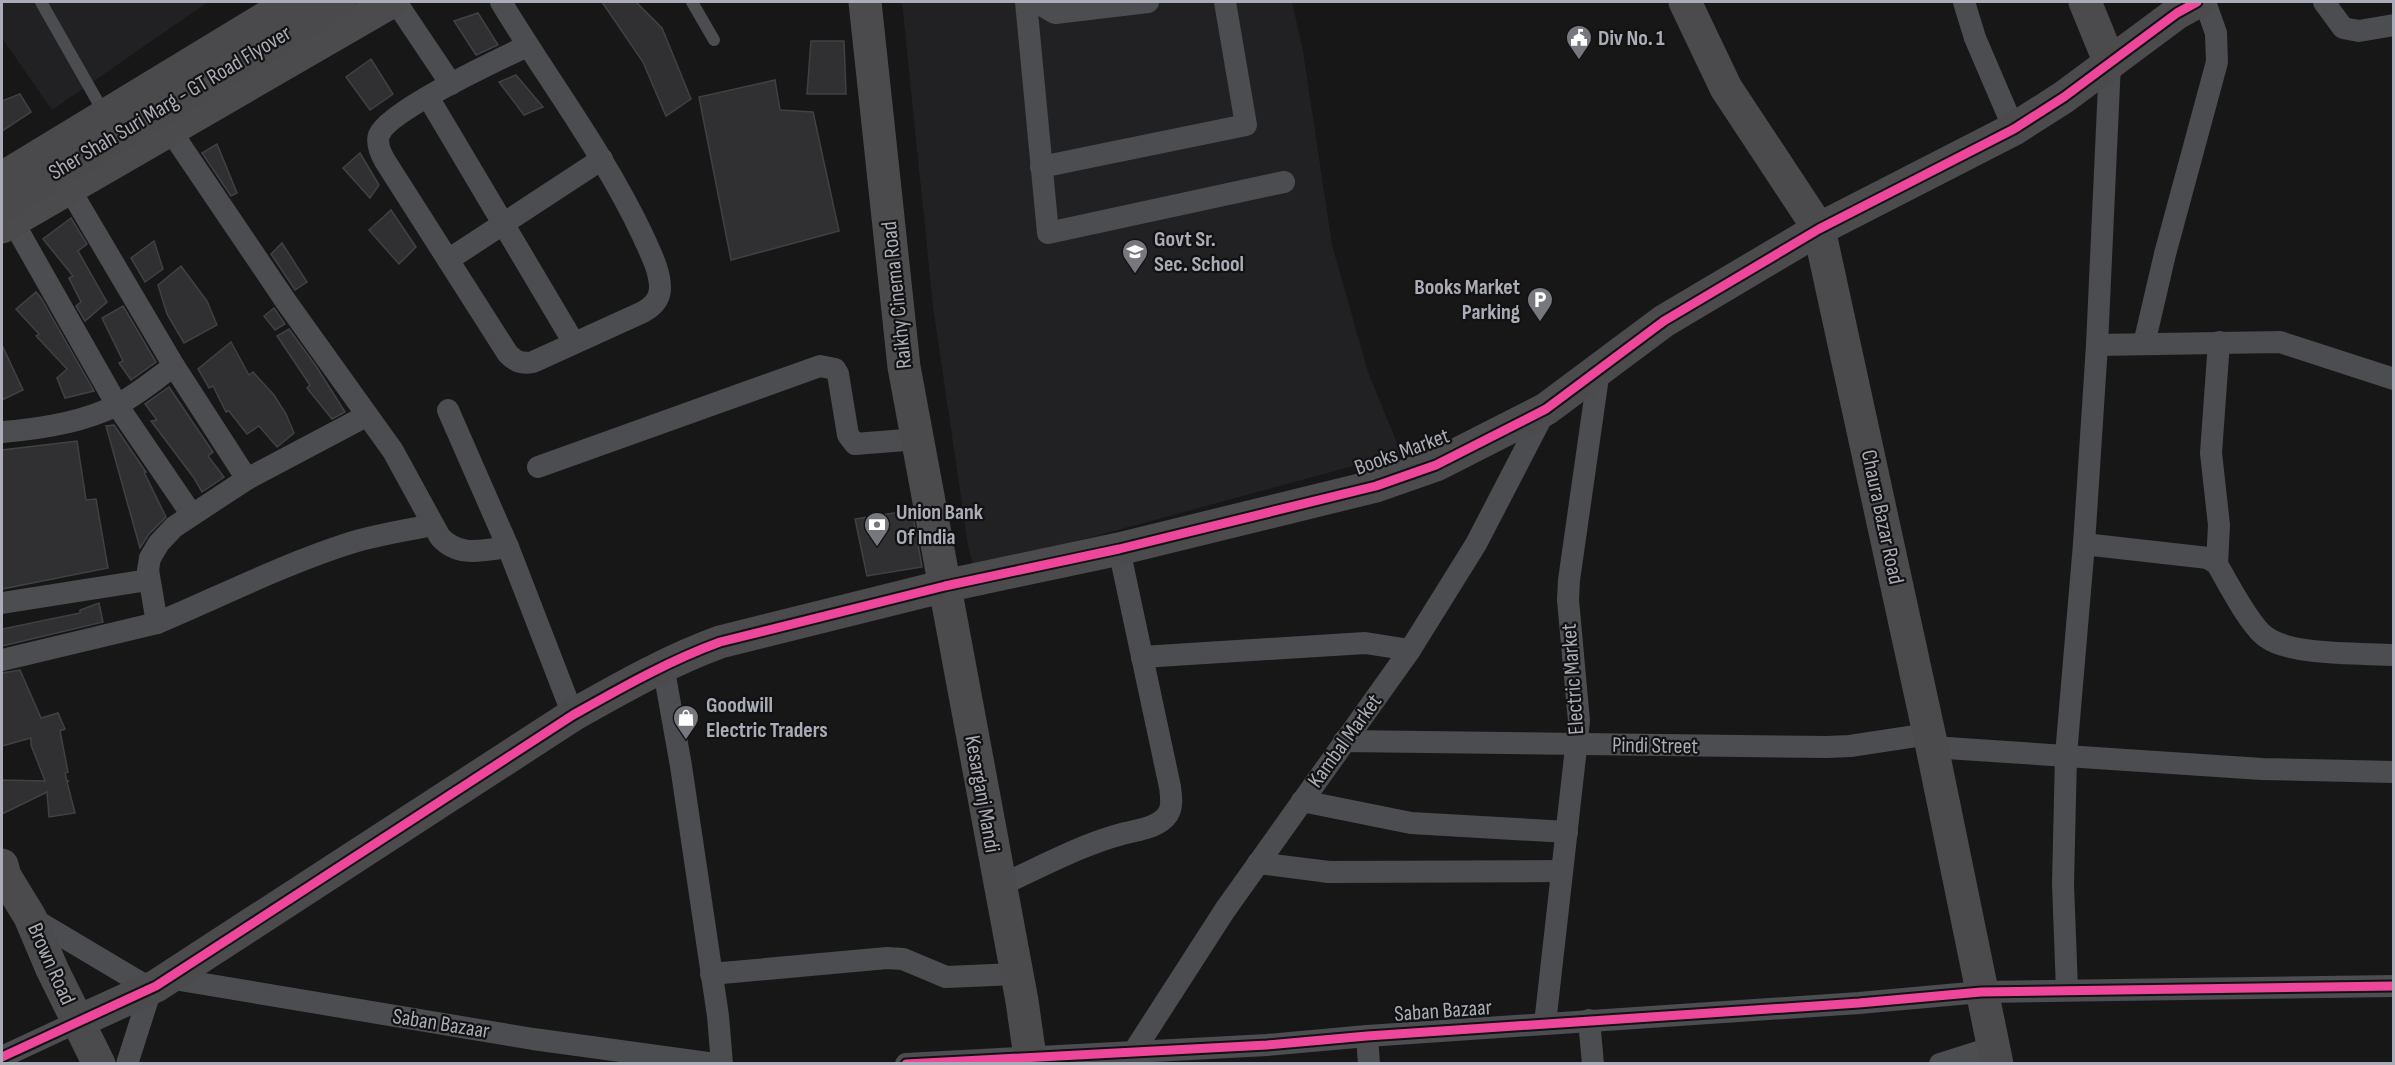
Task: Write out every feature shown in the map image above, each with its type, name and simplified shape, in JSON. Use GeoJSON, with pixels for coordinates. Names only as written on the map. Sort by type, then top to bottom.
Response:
{"type":"FeatureCollection","features":[{"type":"Feature","properties":{"kind":"main road","name":"Sher Shah Suri Marg - GT Road Flyover"},"geometry":{"type":"LineString","coordinates":[[2,178],[292,2]]}},
{"type":"Feature","properties":{"kind":"main road","name":"Sher Shah Suri Marg - GT Road Flyover"},"geometry":{"type":"LineString","coordinates":[[5,217],[339,2]]}},
{"type":"Feature","properties":{"kind":"street"},"geometry":{"type":"LineString","coordinates":[[2,165],[263,2]]}},
{"type":"Feature","properties":{"kind":"street"},"geometry":{"type":"LineString","coordinates":[[192,514],[117,405],[5,217],[69,188],[391,2]]}},
{"type":"Feature","properties":{"kind":"street"},"geometry":{"type":"LineString","coordinates":[[396,2],[451,84]]}},
{"type":"Feature","properties":{"kind":"street"},"geometry":{"type":"LineString","coordinates":[[501,2],[622,194],[655,263],[660,288],[658,298],[652,306],[533,362],[524,364],[514,360],[508,354],[385,161],[378,147],[378,136],[390,120],[451,84],[527,46]]}},
{"type":"Feature","properties":{"kind":"street","name":"Raikhy Cinema Road"},"geometry":{"type":"LineString","coordinates":[[865,2],[904,367],[945,586]]}},
{"type":"Feature","properties":{"kind":"street"},"geometry":{"type":"LineString","coordinates":[[1026,2],[1048,233],[1284,182]]}},
{"type":"Feature","properties":{"kind":"street"},"geometry":{"type":"LineString","coordinates":[[1036,2],[1055,13],[1148,2]]}},
{"type":"Feature","properties":{"kind":"street"},"geometry":{"type":"LineString","coordinates":[[1041,167],[1246,125],[1225,2]]}},
{"type":"Feature","properties":{"kind":"street","name":"Chaura Bazar Road"},"geometry":{"type":"LineString","coordinates":[[1685,2],[1698,34],[1726,88],[1819,229],[1996,1055]]}},
{"type":"Feature","properties":{"kind":"street"},"geometry":{"type":"LineString","coordinates":[[1964,2],[1975,38],[2014,129]]}},
{"type":"Feature","properties":{"kind":"street"},"geometry":{"type":"LineString","coordinates":[[2067,990],[2062,885],[2066,755],[2084,544],[2097,345],[2110,63],[2085,2]]}},
{"type":"Feature","properties":{"kind":"street","name":"Books Market"},"geometry":{"type":"LineString","coordinates":[[77,1022],[160,984],[573,715],[663,665],[720,642],[945,586],[1119,549],[1404,477],[1436,465],[1546,409],[1664,321],[1819,229],[2014,129],[2064,97],[2177,14],[2197,2]]}},
{"type":"Feature","properties":{"kind":"street"},"geometry":{"type":"LineString","coordinates":[[2144,344],[2165,254],[2217,62],[2216,33],[2205,2]]}},
{"type":"Feature","properties":{"kind":"street"},"geometry":{"type":"LineString","coordinates":[[2324,2],[2343,28],[2359,31],[2394,25]]}},
{"type":"Feature","properties":{"kind":"street"},"geometry":{"type":"LineString","coordinates":[[428,98],[505,223],[574,343]]}},
{"type":"Feature","properties":{"kind":"street"},"geometry":{"type":"LineString","coordinates":[[170,130],[366,416],[393,451],[433,525],[447,545],[465,552],[508,548]]}},
{"type":"Feature","properties":{"kind":"street"},"geometry":{"type":"LineString","coordinates":[[448,260],[602,159]]}},
{"type":"Feature","properties":{"kind":"street"},"geometry":{"type":"LineString","coordinates":[[69,188],[174,366],[247,479]]}},
{"type":"Feature","properties":{"kind":"street"},"geometry":{"type":"LineString","coordinates":[[2097,345],[2264,341],[2294,345],[2394,379]]}},
{"type":"Feature","properties":{"kind":"street"},"geometry":{"type":"LineString","coordinates":[[2217,564],[2219,525],[2211,473],[2211,453],[2219,342]]}},
{"type":"Feature","properties":{"kind":"street"},"geometry":{"type":"LineString","coordinates":[[2,432],[34,429],[89,417],[117,405],[174,366]]}},
{"type":"Feature","properties":{"kind":"street"},"geometry":{"type":"LineString","coordinates":[[538,466],[820,366],[835,369],[838,374],[848,435],[855,444],[918,439]]}},
{"type":"Feature","properties":{"kind":"street","name":"Electric Market"},"geometry":{"type":"LineString","coordinates":[[1545,1024],[1578,745],[1578,690],[1568,590],[1599,370]]}},
{"type":"Feature","properties":{"kind":"street","name":"Kambal Market"},"geometry":{"type":"LineString","coordinates":[[1130,1057],[1225,910],[1410,650],[1476,544],[1546,409]]}},
{"type":"Feature","properties":{"kind":"street"},"geometry":{"type":"LineString","coordinates":[[448,410],[508,548],[573,715]]}},
{"type":"Feature","properties":{"kind":"street"},"geometry":{"type":"LineString","coordinates":[[157,623],[148,580],[150,558],[174,526],[247,479],[366,416]]}},
{"type":"Feature","properties":{"kind":"street"},"geometry":{"type":"LineString","coordinates":[[2,660],[157,623],[343,545],[370,537],[433,525]]}},
{"type":"Feature","properties":{"kind":"street"},"geometry":{"type":"LineString","coordinates":[[2084,544],[2208,558],[2217,564],[2256,627],[2265,637],[2281,645],[2303,649],[2394,655]]}},
{"type":"Feature","properties":{"kind":"street"},"geometry":{"type":"LineString","coordinates":[[999,886],[1112,837],[1149,827],[1161,821],[1169,813],[1170,787],[1119,549]]}},
{"type":"Feature","properties":{"kind":"street"},"geometry":{"type":"LineString","coordinates":[[2,603],[148,580]]}},
{"type":"Feature","properties":{"kind":"street","name":"Kesarganj Mandi"},"geometry":{"type":"LineString","coordinates":[[945,586],[1031,1061]]}},
{"type":"Feature","properties":{"kind":"street"},"geometry":{"type":"LineString","coordinates":[[1142,657],[1365,643],[1410,650]]}},
{"type":"Feature","properties":{"kind":"street"},"geometry":{"type":"LineString","coordinates":[[663,665],[681,766],[718,1016],[722,1064]]}},
{"type":"Feature","properties":{"kind":"street","name":"Pindi Street"},"geometry":{"type":"LineString","coordinates":[[1344,741],[1827,747],[1930,740],[2066,755],[2262,769],[2394,772]]}},
{"type":"Feature","properties":{"kind":"street"},"geometry":{"type":"LineString","coordinates":[[1302,801],[1412,823],[1567,832]]}},
{"type":"Feature","properties":{"kind":"street"},"geometry":{"type":"LineString","coordinates":[[1258,863],[1329,873],[1562,871]]}},
{"type":"Feature","properties":{"kind":"street","name":"Brown Road"},"geometry":{"type":"LineString","coordinates":[[2,865],[5,876],[30,917],[77,1022],[99,1064]]}},
{"type":"Feature","properties":{"kind":"street"},"geometry":{"type":"LineString","coordinates":[[30,917],[160,984],[127,1064]]}},
{"type":"Feature","properties":{"kind":"street"},"geometry":{"type":"LineString","coordinates":[[711,974],[887,958],[903,959],[946,977],[1019,987]]}},
{"type":"Feature","properties":{"kind":"street","name":"Saban Bazaar"},"geometry":{"type":"LineString","coordinates":[[160,984],[715,1064]]}},
{"type":"Feature","properties":{"kind":"street","name":"Saban Bazaar"},"geometry":{"type":"LineString","coordinates":[[906,1064],[1130,1057],[1367,1036],[1859,1003],[1981,992],[2394,986]]}},
{"type":"Feature","properties":{"kind":"street"},"geometry":{"type":"LineString","coordinates":[[1589,1020],[1593,1064]]}},
{"type":"Feature","properties":{"kind":"street"},"geometry":{"type":"LineString","coordinates":[[2,1057],[77,1022]]}},
{"type":"Feature","properties":{"kind":"street"},"geometry":{"type":"LineString","coordinates":[[1367,1036],[1369,1064]]}},
{"type":"Feature","properties":{"kind":"street"},"geometry":{"type":"LineString","coordinates":[[1940,1064],[1996,1055]]}},
{"type":"Feature","properties":{"kind":"lane"},"geometry":{"type":"LineString","coordinates":[[41,2],[99,104]]}},
{"type":"Feature","properties":{"kind":"lane"},"geometry":{"type":"LineString","coordinates":[[692,2],[714,40]]}},
{"type":"Feature","properties":{"kind":"shaded area"},"geometry":{"type":"Polygon","coordinates":[[[2,2],[208,2],[52,110],[2,38],[2,2]]]}},
{"type":"Feature","properties":{"kind":"shaded area","name":"Govt Sr. Sec. School"},"geometry":{"type":"Polygon","coordinates":[[[902,2],[1292,2],[1303,51],[1332,245],[1368,372],[1401,453],[974,569],[968,545],[933,306],[902,2]]]}},
{"type":"Feature","properties":{"kind":"building"},"geometry":{"type":"Polygon","coordinates":[[[602,2],[636,2],[662,28],[691,99],[666,116],[643,62],[602,2]]]}},
{"type":"Feature","properties":{"kind":"building"},"geometry":{"type":"Polygon","coordinates":[[[478,13],[498,45],[476,55],[454,21],[478,13]]]}},
{"type":"Feature","properties":{"kind":"building"},"geometry":{"type":"Polygon","coordinates":[[[811,41],[844,41],[846,94],[807,94],[811,41]]]}},
{"type":"Feature","properties":{"kind":"building"},"geometry":{"type":"Polygon","coordinates":[[[371,59],[393,94],[370,110],[346,77],[371,59]]]}},
{"type":"Feature","properties":{"kind":"building"},"geometry":{"type":"Polygon","coordinates":[[[516,75],[543,107],[524,115],[499,82],[516,75]]]}},
{"type":"Feature","properties":{"kind":"building"},"geometry":{"type":"Polygon","coordinates":[[[775,80],[780,110],[813,112],[839,231],[731,260],[699,97],[775,80]]]}},
{"type":"Feature","properties":{"kind":"building"},"geometry":{"type":"Polygon","coordinates":[[[20,94],[31,112],[2,131],[2,101],[20,94]]]}},
{"type":"Feature","properties":{"kind":"building"},"geometry":{"type":"Polygon","coordinates":[[[217,144],[237,193],[231,196],[202,153],[217,144]]]}},
{"type":"Feature","properties":{"kind":"building"},"geometry":{"type":"Polygon","coordinates":[[[360,153],[379,185],[370,198],[343,168],[360,153]]]}},
{"type":"Feature","properties":{"kind":"building"},"geometry":{"type":"Polygon","coordinates":[[[391,210],[416,247],[399,264],[369,230],[391,210]]]}},
{"type":"Feature","properties":{"kind":"building"},"geometry":{"type":"Polygon","coordinates":[[[71,218],[87,244],[78,251],[107,302],[85,321],[76,306],[81,302],[69,278],[73,276],[43,239],[71,218]]]}},
{"type":"Feature","properties":{"kind":"building"},"geometry":{"type":"Polygon","coordinates":[[[154,241],[163,269],[145,282],[131,258],[154,241]]]}},
{"type":"Feature","properties":{"kind":"building"},"geometry":{"type":"Polygon","coordinates":[[[282,243],[307,282],[295,290],[271,254],[282,243]]]}},
{"type":"Feature","properties":{"kind":"building"},"geometry":{"type":"Polygon","coordinates":[[[181,266],[207,301],[217,325],[184,343],[167,314],[158,285],[181,266]]]}},
{"type":"Feature","properties":{"kind":"building"},"geometry":{"type":"Polygon","coordinates":[[[36,292],[94,391],[65,398],[57,378],[67,369],[36,336],[39,334],[16,309],[36,292]]]}},
{"type":"Feature","properties":{"kind":"building"},"geometry":{"type":"Polygon","coordinates":[[[123,306],[156,362],[131,380],[119,363],[123,361],[102,318],[123,306]]]}},
{"type":"Feature","properties":{"kind":"building"},"geometry":{"type":"Polygon","coordinates":[[[274,308],[285,324],[275,330],[264,316],[274,308]]]}},
{"type":"Feature","properties":{"kind":"building"},"geometry":{"type":"Polygon","coordinates":[[[289,329],[345,412],[332,419],[307,388],[310,385],[277,336],[289,329]]]}},
{"type":"Feature","properties":{"kind":"building"},"geometry":{"type":"Polygon","coordinates":[[[231,342],[249,375],[253,372],[274,395],[286,414],[294,433],[277,447],[259,426],[247,434],[229,411],[226,412],[213,386],[209,388],[198,369],[231,342]]]}},
{"type":"Feature","properties":{"kind":"building"},"geometry":{"type":"Polygon","coordinates":[[[2,345],[23,390],[2,400],[2,345]]]}},
{"type":"Feature","properties":{"kind":"building"},"geometry":{"type":"Polygon","coordinates":[[[169,387],[213,452],[208,456],[224,477],[202,492],[151,421],[157,420],[145,404],[169,387]]]}},
{"type":"Feature","properties":{"kind":"building"},"geometry":{"type":"Polygon","coordinates":[[[114,425],[146,472],[144,472],[166,517],[149,534],[140,548],[106,426],[114,425]]]}},
{"type":"Feature","properties":{"kind":"building"},"geometry":{"type":"Polygon","coordinates":[[[77,441],[86,500],[96,499],[108,568],[2,589],[2,450],[77,441]]]}},
{"type":"Feature","properties":{"kind":"building"},"geometry":{"type":"Polygon","coordinates":[[[912,510],[922,567],[867,576],[855,519],[912,510]]]}},
{"type":"Feature","properties":{"kind":"building"},"geometry":{"type":"Polygon","coordinates":[[[99,603],[103,622],[2,646],[2,629],[80,613],[80,610],[99,603]]]}},
{"type":"Feature","properties":{"kind":"building"},"geometry":{"type":"Polygon","coordinates":[[[20,670],[41,718],[58,713],[65,729],[60,731],[68,772],[65,773],[69,781],[67,782],[75,813],[49,817],[47,792],[2,814],[2,780],[45,781],[31,745],[31,738],[2,746],[2,673],[20,670]]]}},
{"type":"Feature","properties":{"kind":"cycle path"},"geometry":{"type":"LineString","coordinates":[[2,1057],[156,986],[573,715],[701,649],[720,642],[945,586],[1119,549],[1376,486],[1436,465],[1546,409],[1664,321],[1819,229],[2014,129],[2064,97],[2177,13],[2197,2]]}},
{"type":"Feature","properties":{"kind":"cycle path"},"geometry":{"type":"LineString","coordinates":[[906,1064],[1267,1045],[1367,1036],[1859,1003],[1981,992],[2394,986]]}},
{"type":"Feature","properties":{"kind":"place","name":"Div No. 1"},"geometry":{"type":"Point","coordinates":[1579,61]}},
{"type":"Feature","properties":{"kind":"place","name":"Govt Sr. Sec. School"},"geometry":{"type":"Point","coordinates":[1135,275]}},
{"type":"Feature","properties":{"kind":"place","name":"Books Market Parking"},"geometry":{"type":"Point","coordinates":[1540,323]}},
{"type":"Feature","properties":{"kind":"place","name":"Union Bank Of India"},"geometry":{"type":"Point","coordinates":[877,548]}},
{"type":"Feature","properties":{"kind":"place","name":"Goodwill Electric Traders"},"geometry":{"type":"Point","coordinates":[686,741]}}]}
